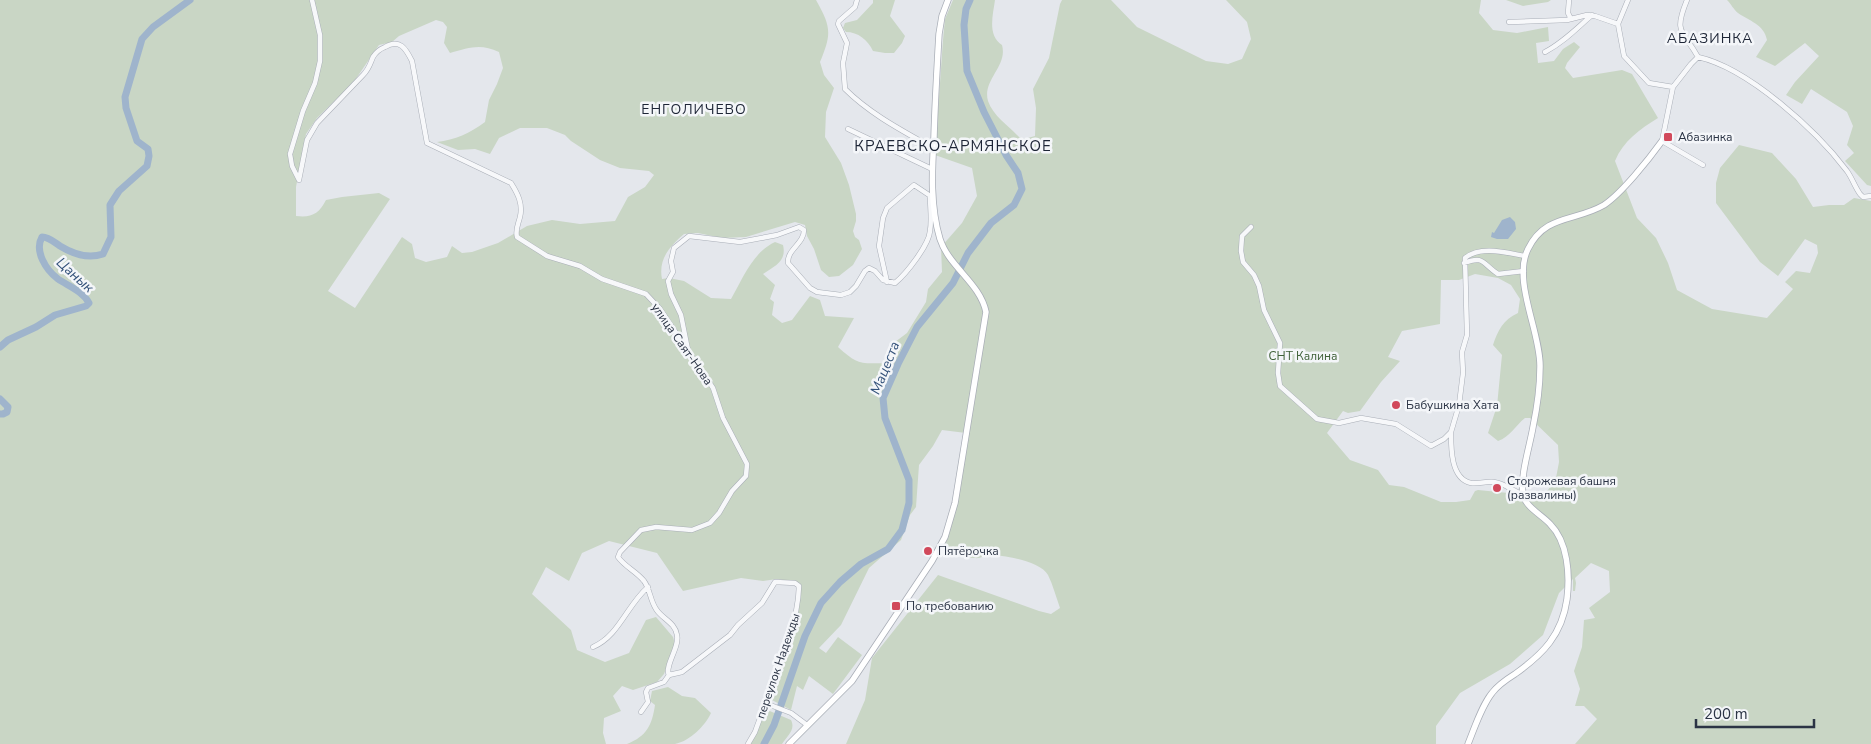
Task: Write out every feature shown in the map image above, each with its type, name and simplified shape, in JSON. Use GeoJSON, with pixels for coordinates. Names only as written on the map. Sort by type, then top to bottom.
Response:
{"type":"FeatureCollection","features":[{"type":"Feature","properties":{"kind":"street","name":"улица Саят-Нова"},"geometry":{"type":"LineString","coordinates":[[312,0],[320,35],[320,62],[315,83],[303,111],[290,154],[292,166],[299,180],[308,140],[317,122],[364,76],[378,51],[388,45],[397,43],[403,46],[412,61],[427,143],[511,182],[518,193],[522,207],[516,232],[517,237],[547,256],[580,266],[602,279],[646,294],[660,309],[712,388],[723,418],[748,469],[746,476],[732,491],[719,513],[710,523],[692,530],[656,527],[641,530],[621,550],[618,557],[623,564],[638,574],[648,587],[656,609],[664,619],[674,626],[678,636],[674,655],[668,669],[669,675]]}},
{"type":"Feature","properties":{"kind":"street"},"geometry":{"type":"LineString","coordinates":[[857,0],[855,7],[838,24],[847,43],[843,63],[845,89],[858,101],[898,128],[933,148]]}},
{"type":"Feature","properties":{"kind":"street"},"geometry":{"type":"LineString","coordinates":[[688,352],[682,315],[671,294],[668,281],[673,272],[671,261],[674,248],[690,236],[740,242],[777,235],[799,227],[804,230],[804,234],[789,254],[788,263],[810,288],[817,292],[841,295],[850,292],[869,268],[887,282],[895,283],[910,267],[926,243],[930,232],[939,34],[942,16],[948,0]]}},
{"type":"Feature","properties":{"kind":"street"},"geometry":{"type":"LineString","coordinates":[[1570,0],[1568,13],[1571,19]]}},
{"type":"Feature","properties":{"kind":"street"},"geometry":{"type":"LineString","coordinates":[[1628,0],[1618,24],[1624,56],[1645,81],[1673,87]]}},
{"type":"Feature","properties":{"kind":"street"},"geometry":{"type":"LineString","coordinates":[[1688,0],[1682,12],[1681,31],[1698,57],[1713,61],[1738,72],[1768,94],[1802,122],[1824,144],[1848,172],[1860,194],[1867,197],[1871,196]]}},
{"type":"Feature","properties":{"kind":"street"},"geometry":{"type":"LineString","coordinates":[[1562,11],[1568,13]]}},
{"type":"Feature","properties":{"kind":"street"},"geometry":{"type":"LineString","coordinates":[[1509,22],[1571,19],[1592,15],[1618,24]]}},
{"type":"Feature","properties":{"kind":"street"},"geometry":{"type":"LineString","coordinates":[[1545,52],[1567,38],[1575,28],[1592,15]]}},
{"type":"Feature","properties":{"kind":"street"},"geometry":{"type":"LineString","coordinates":[[1468,744],[1487,700],[1493,691],[1542,652],[1557,631],[1565,610],[1568,572],[1565,553],[1559,537],[1551,525],[1528,504],[1523,494],[1528,450],[1537,403],[1540,367],[1536,339],[1528,310],[1524,271],[1525,256],[1534,239],[1542,230],[1551,223],[1597,208],[1612,198],[1651,156],[1662,141],[1673,87],[1698,57]]}},
{"type":"Feature","properties":{"kind":"street"},"geometry":{"type":"LineString","coordinates":[[848,129],[932,169]]}},
{"type":"Feature","properties":{"kind":"street"},"geometry":{"type":"LineString","coordinates":[[1662,141],[1703,165]]}},
{"type":"Feature","properties":{"kind":"street"},"geometry":{"type":"LineString","coordinates":[[887,282],[879,246],[883,218],[887,208],[914,185],[932,196]]}},
{"type":"Feature","properties":{"kind":"street"},"geometry":{"type":"LineString","coordinates":[[789,744],[852,681],[932,561],[945,537],[955,503],[986,318],[983,303],[975,288],[947,253],[941,241],[932,196]]}},
{"type":"Feature","properties":{"kind":"street"},"geometry":{"type":"LineString","coordinates":[[1251,227],[1242,236],[1242,256],[1245,266],[1254,275],[1264,310],[1280,343],[1278,372],[1280,386],[1317,419],[1339,423],[1361,418],[1396,424],[1431,446],[1444,439],[1451,432],[1458,416],[1464,373],[1462,352],[1467,335],[1464,263],[1468,256],[1482,251],[1525,256]]}},
{"type":"Feature","properties":{"kind":"street"},"geometry":{"type":"LineString","coordinates":[[1464,263],[1478,259],[1498,274],[1524,271]]}},
{"type":"Feature","properties":{"kind":"street"},"geometry":{"type":"LineString","coordinates":[[1451,432],[1456,471],[1460,477],[1472,483],[1500,483],[1523,494]]}},
{"type":"Feature","properties":{"kind":"street"},"geometry":{"type":"LineString","coordinates":[[1444,439],[1451,441]]}},
{"type":"Feature","properties":{"kind":"street","name":"переулок Надежды"},"geometry":{"type":"LineString","coordinates":[[669,675],[682,672],[730,635],[738,624],[762,603],[776,582],[795,583],[799,586],[798,608],[787,643],[755,732],[748,744]]}},
{"type":"Feature","properties":{"kind":"street"},"geometry":{"type":"LineString","coordinates":[[593,646],[612,634],[637,597],[648,587]]}},
{"type":"Feature","properties":{"kind":"street"},"geometry":{"type":"LineString","coordinates":[[641,712],[648,702],[646,692],[648,688],[664,682],[669,675]]}},
{"type":"Feature","properties":{"kind":"street"},"geometry":{"type":"LineString","coordinates":[[765,703],[791,713],[807,725]]}},
{"type":"Feature","properties":{"kind":"green space","name":"СНТ Калина"},"geometry":{"type":"Polygon","coordinates":[[[0,0],[816,0],[825,17],[828,30],[827,44],[820,62],[824,75],[834,88],[826,112],[825,137],[841,163],[849,185],[856,214],[853,231],[862,249],[853,265],[839,276],[829,277],[821,270],[814,249],[807,236],[805,225],[795,222],[746,237],[722,238],[698,233],[684,234],[666,254],[661,272],[662,279],[669,278],[684,281],[711,298],[731,299],[749,266],[761,252],[775,242],[783,245],[782,259],[776,266],[763,274],[775,285],[770,299],[774,302],[772,315],[782,323],[792,320],[810,296],[820,300],[825,316],[854,318],[838,347],[854,360],[864,363],[885,363],[895,342],[907,333],[926,302],[928,289],[942,272],[941,247],[962,223],[977,196],[972,168],[935,155],[945,19],[953,0],[995,0],[992,24],[994,36],[1002,45],[1003,53],[1002,60],[988,86],[988,101],[997,116],[1019,137],[1024,139],[1035,136],[1036,108],[1033,89],[1049,58],[1062,0],[1111,0],[1137,27],[1206,61],[1228,64],[1242,59],[1251,39],[1247,22],[1226,0],[1481,0],[1479,13],[1493,30],[1517,33],[1548,27],[1549,41],[1536,43],[1538,63],[1554,61],[1563,49],[1574,42],[1580,47],[1565,68],[1573,78],[1622,70],[1632,74],[1658,118],[1627,142],[1615,161],[1637,218],[1656,238],[1668,263],[1677,290],[1712,309],[1767,318],[1793,289],[1785,282],[1796,271],[1810,273],[1818,253],[1817,245],[1805,239],[1778,276],[1760,262],[1716,203],[1716,183],[1720,168],[1739,145],[1772,153],[1796,179],[1813,207],[1844,205],[1854,198],[1871,201],[1871,744],[1575,744],[1597,719],[1584,706],[1575,706],[1580,689],[1574,671],[1582,647],[1584,620],[1595,618],[1589,608],[1610,592],[1609,571],[1591,563],[1575,578],[1575,591],[1573,591],[1573,579],[1559,593],[1543,635],[1510,664],[1460,693],[1436,726],[1436,744],[846,744],[865,700],[872,658],[938,575],[1039,611],[1051,614],[1060,608],[1048,575],[1038,566],[1004,556],[990,555],[971,558],[940,552],[951,522],[966,433],[942,430],[919,465],[916,507],[910,515],[901,540],[869,568],[841,625],[819,648],[826,653],[838,637],[862,655],[833,694],[809,676],[803,690],[797,686],[791,710],[770,699],[797,617],[801,587],[794,582],[777,579],[763,581],[741,578],[683,591],[657,553],[609,541],[582,553],[569,581],[546,567],[532,594],[571,630],[577,650],[605,662],[629,653],[646,620],[656,617],[673,637],[675,644],[664,674],[657,682],[633,690],[622,686],[613,696],[621,711],[604,718],[603,733],[606,744],[0,744],[0,0]],[[436,20],[399,36],[392,42],[379,45],[353,83],[317,118],[306,134],[296,187],[296,216],[310,216],[320,209],[326,200],[342,197],[379,193],[390,199],[328,291],[355,308],[402,237],[412,244],[415,258],[426,262],[447,257],[452,246],[462,253],[472,252],[498,243],[527,226],[552,220],[580,224],[615,221],[628,197],[645,187],[654,175],[649,171],[620,168],[600,160],[565,135],[547,128],[520,128],[499,138],[490,154],[475,149],[458,150],[437,142],[450,140],[462,135],[485,122],[489,100],[503,68],[499,52],[492,49],[474,47],[450,53],[444,43],[447,27],[443,22],[436,20]],[[1475,274],[1459,280],[1441,280],[1440,324],[1402,331],[1388,357],[1400,361],[1381,382],[1360,411],[1348,413],[1343,411],[1327,433],[1350,460],[1378,470],[1389,485],[1404,487],[1441,502],[1470,500],[1475,491],[1478,490],[1538,496],[1548,490],[1556,478],[1559,462],[1558,445],[1530,418],[1525,418],[1509,434],[1498,441],[1488,433],[1497,406],[1502,355],[1493,345],[1502,326],[1508,319],[1518,313],[1520,299],[1511,285],[1498,278],[1475,274]]]}},
{"type":"Feature","properties":{"kind":"green space"},"geometry":{"type":"Polygon","coordinates":[[[873,0],[895,0],[890,16],[905,36],[894,53],[873,51],[862,37],[855,33],[846,32],[843,28],[845,23],[857,20],[873,3],[873,0]]]}},
{"type":"Feature","properties":{"kind":"green space"},"geometry":{"type":"Polygon","coordinates":[[[1506,0],[1551,0],[1523,6],[1506,0]]]}},
{"type":"Feature","properties":{"kind":"green space"},"geometry":{"type":"Polygon","coordinates":[[[1727,0],[1871,0],[1871,186],[1867,185],[1845,161],[1854,153],[1847,145],[1853,126],[1847,112],[1811,89],[1802,104],[1786,95],[1795,82],[1819,56],[1805,43],[1775,66],[1756,57],[1767,40],[1763,30],[1737,12],[1727,0]]]}},
{"type":"Feature","properties":{"kind":"green space"},"geometry":{"type":"Polygon","coordinates":[[[668,687],[682,696],[695,698],[711,713],[705,723],[686,740],[675,744],[627,744],[644,733],[650,724],[655,705],[650,701],[652,691],[668,687]]]}},
{"type":"Feature","properties":{"kind":"green space"},"geometry":{"type":"Polygon","coordinates":[[[765,709],[791,720],[792,730],[782,744],[750,744],[765,709]]]}},
{"type":"Feature","properties":{"kind":"water"},"geometry":{"type":"Polygon","coordinates":[[[1510,217],[1515,222],[1516,229],[1508,239],[1491,237],[1492,232],[1494,233],[1502,220],[1510,217]]]}},
{"type":"Feature","properties":{"kind":"waterway","name":"Цанык"},"geometry":{"type":"LineString","coordinates":[[0,347],[8,340],[36,327],[55,315],[86,306],[89,303],[79,292],[49,271],[40,254],[40,242],[42,237],[45,237],[75,253],[86,256],[103,254],[111,237],[110,205],[119,191],[147,166],[149,156],[148,149],[137,141],[126,108],[125,97],[142,39],[153,27],[190,0]]}},
{"type":"Feature","properties":{"kind":"waterway","name":"Мацеста"},"geometry":{"type":"LineString","coordinates":[[764,744],[774,725],[805,636],[821,603],[840,582],[861,564],[888,549],[902,530],[909,503],[909,480],[885,418],[883,398],[898,364],[917,327],[953,283],[968,253],[991,223],[1014,205],[1022,189],[1018,173],[1006,155],[984,112],[967,71],[964,25],[966,9],[970,0]]}},
{"type":"Feature","properties":{"kind":"waterway","name":"Цанык"},"geometry":{"type":"LineString","coordinates":[[0,399],[8,407],[7,412],[0,414]]}},
{"type":"Feature","properties":{"kind":"place","name":"Абазинка"},"geometry":{"type":"Point","coordinates":[1668,137]}},
{"type":"Feature","properties":{"kind":"place","name":"Бабушкина Хата"},"geometry":{"type":"Point","coordinates":[1396,405]}},
{"type":"Feature","properties":{"kind":"place","name":"Сторожевая башня (развалины)"},"geometry":{"type":"Point","coordinates":[1497,488]}},
{"type":"Feature","properties":{"kind":"place","name":"Пятёрочка"},"geometry":{"type":"Point","coordinates":[928,551]}},
{"type":"Feature","properties":{"kind":"place","name":"По требованию"},"geometry":{"type":"Point","coordinates":[896,606]}},
{"type":"Feature","properties":{"kind":"district","name":"АБАЗИНКА"},"geometry":{"type":"Point","coordinates":[1710,38]}},
{"type":"Feature","properties":{"kind":"district","name":"ЕНГОЛИЧЕВО"},"geometry":{"type":"Point","coordinates":[694,109]}},
{"type":"Feature","properties":{"kind":"district","name":"КРАЕВСКО-АРМЯНСКОЕ"},"geometry":{"type":"Point","coordinates":[953,146]}}]}
